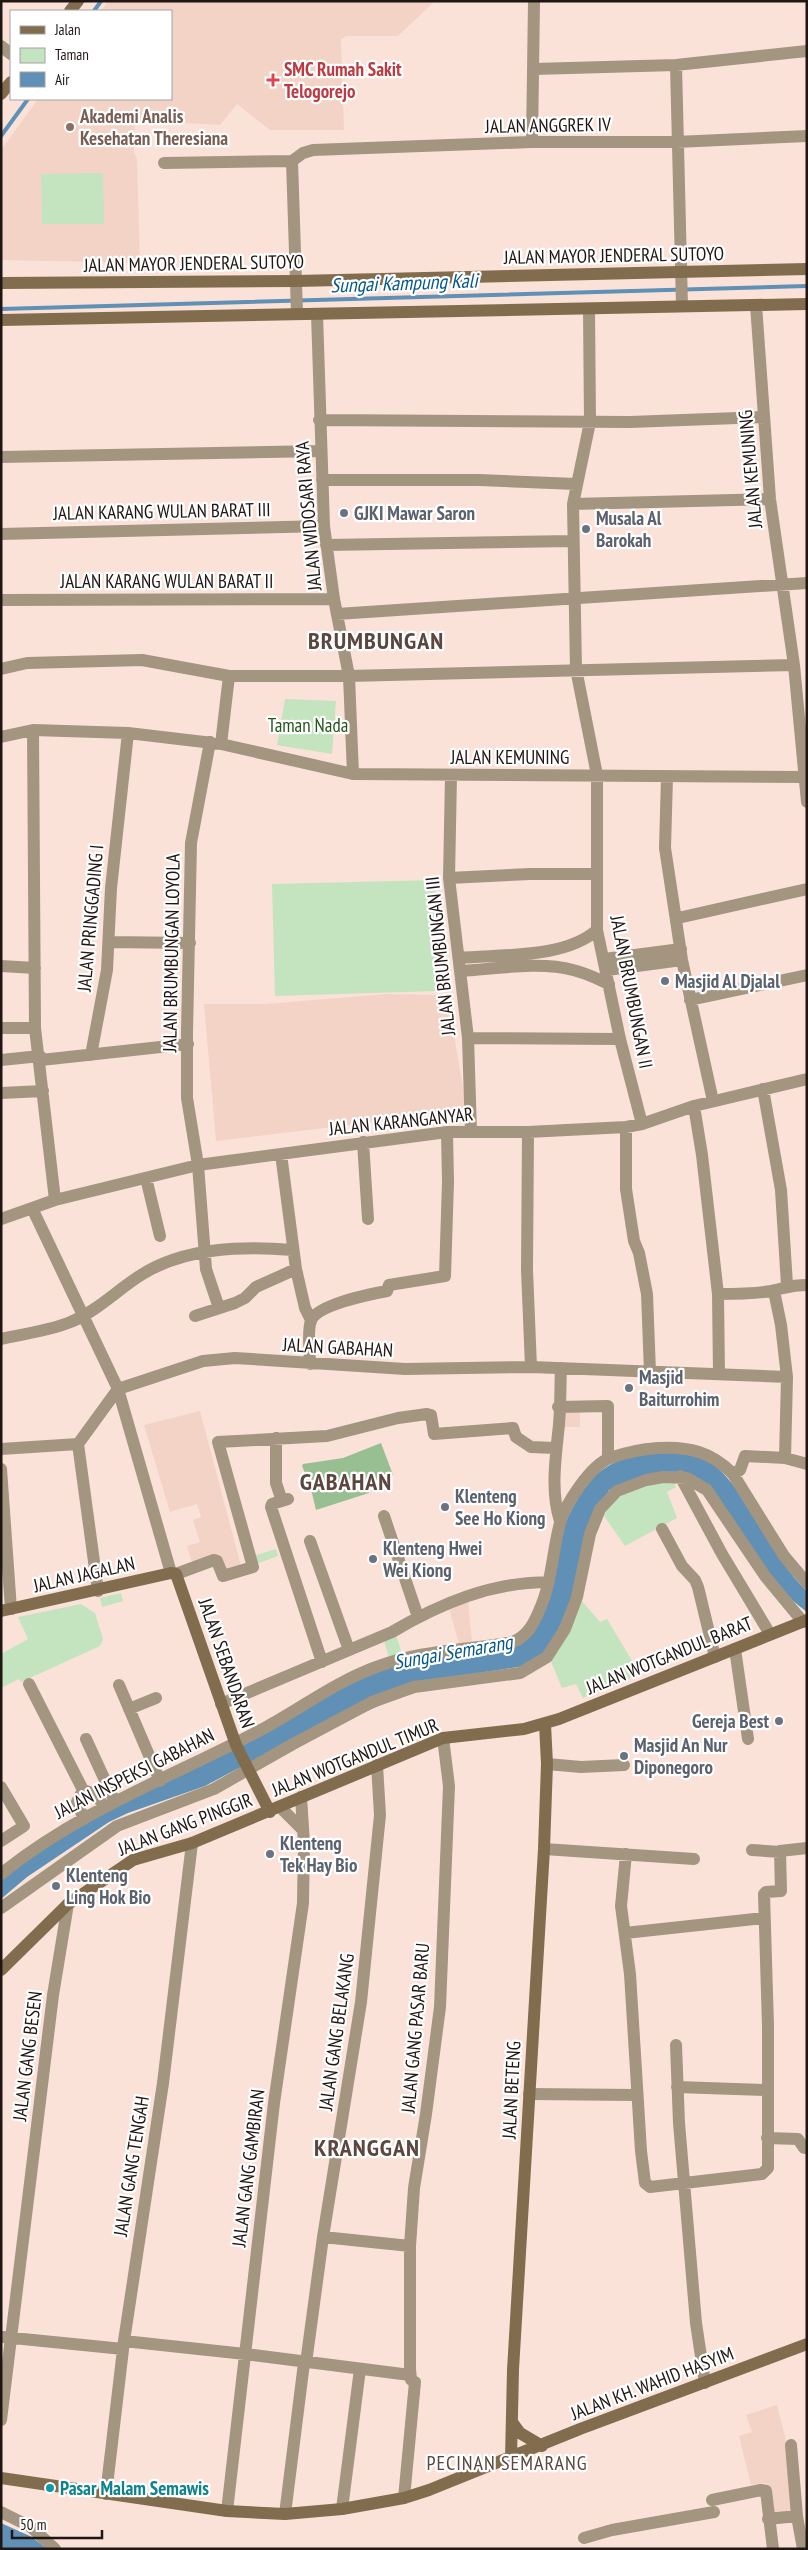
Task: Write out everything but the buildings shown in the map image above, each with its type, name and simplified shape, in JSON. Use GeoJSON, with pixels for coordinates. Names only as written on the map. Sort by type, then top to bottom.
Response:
{"type":"FeatureCollection","features":[{"type":"Feature","properties":{"kind":"street"},"geometry":{"type":"LineString","coordinates":[[532,142],[535,1]]}},
{"type":"Feature","properties":{"kind":"street"},"geometry":{"type":"LineString","coordinates":[[534,69],[676,65],[807,51]]}},
{"type":"Feature","properties":{"kind":"street"},"geometry":{"type":"LineString","coordinates":[[676,65],[676,142],[682,304]]}},
{"type":"Feature","properties":{"kind":"street","name":"JALAN ANGGREK IV"},"geometry":{"type":"LineString","coordinates":[[292,160],[303,153],[313,150],[532,142],[676,142],[807,136]]}},
{"type":"Feature","properties":{"kind":"street"},"geometry":{"type":"LineString","coordinates":[[164,163],[292,160],[296,311]]}},
{"type":"Feature","properties":{"kind":"street","name":"JALAN MAYOR JENDERAL SUTOYO"},"geometry":{"type":"LineString","coordinates":[[1,283],[296,282],[681,274],[807,269]]}},
{"type":"Feature","properties":{"kind":"street"},"geometry":{"type":"LineString","coordinates":[[1,320],[296,311],[317,314],[589,309],[682,304],[807,304]]}},
{"type":"Feature","properties":{"kind":"street","name":"JALAN KEMUNING"},"geometry":{"type":"LineString","coordinates":[[756,305],[770,499],[784,585],[794,665],[803,777],[807,802]]}},
{"type":"Feature","properties":{"kind":"street","name":"JALAN BRUMBUNGAN II"},"geometry":{"type":"LineString","coordinates":[[589,309],[590,422],[573,504],[572,542],[576,669],[597,775],[597,930],[620,1039],[642,1124]]}},
{"type":"Feature","properties":{"kind":"street","name":"JALAN WIDOSARI RAYA"},"geometry":{"type":"LineString","coordinates":[[317,314],[324,526],[334,599],[349,676],[352,774]]}},
{"type":"Feature","properties":{"kind":"street"},"geometry":{"type":"LineString","coordinates":[[320,420],[590,422],[764,417]]}},
{"type":"Feature","properties":{"kind":"street"},"geometry":{"type":"LineString","coordinates":[[1,457],[321,451]]}},
{"type":"Feature","properties":{"kind":"street"},"geometry":{"type":"LineString","coordinates":[[322,480],[479,480],[576,484]]}},
{"type":"Feature","properties":{"kind":"street"},"geometry":{"type":"LineString","coordinates":[[573,504],[770,499]]}},
{"type":"Feature","properties":{"kind":"street","name":"JALAN KARANG WULAN BARAT III"},"geometry":{"type":"LineString","coordinates":[[1,534],[324,526]]}},
{"type":"Feature","properties":{"kind":"street"},"geometry":{"type":"LineString","coordinates":[[326,545],[572,542]]}},
{"type":"Feature","properties":{"kind":"street"},"geometry":{"type":"LineString","coordinates":[[337,614],[807,583]]}},
{"type":"Feature","properties":{"kind":"street","name":"JALAN KARANG WULAN BARAT II"},"geometry":{"type":"LineString","coordinates":[[1,600],[334,599]]}},
{"type":"Feature","properties":{"kind":"street"},"geometry":{"type":"LineString","coordinates":[[1,669],[28,663],[142,660],[229,676],[349,676],[794,665]]}},
{"type":"Feature","properties":{"kind":"street","name":"JALAN BRUMBUNGAN LOYOLA"},"geometry":{"type":"LineString","coordinates":[[219,1308],[206,1268],[204,1252],[198,1165],[187,1098],[188,1044],[186,1032],[190,944],[191,843],[216,743],[229,676]]}},
{"type":"Feature","properties":{"kind":"street"},"geometry":{"type":"LineString","coordinates":[[33,730],[35,1028],[40,1058],[55,1200]]}},
{"type":"Feature","properties":{"kind":"street","name":"JALAN KEMUNING"},"geometry":{"type":"LineString","coordinates":[[1,737],[33,730],[128,732],[216,743],[352,774],[803,777]]}},
{"type":"Feature","properties":{"kind":"street","name":"JALAN PRINGGADING I"},"geometry":{"type":"LineString","coordinates":[[91,1055],[107,970],[111,888],[128,732]]}},
{"type":"Feature","properties":{"kind":"street","name":"JALAN BRUMBUNGAN III"},"geometry":{"type":"LineString","coordinates":[[450,776],[449,878],[468,1038],[471,1132]]}},
{"type":"Feature","properties":{"kind":"street"},"geometry":{"type":"LineString","coordinates":[[667,777],[665,848],[690,1000],[713,1101]]}},
{"type":"Feature","properties":{"kind":"street"},"geometry":{"type":"LineString","coordinates":[[449,878],[530,874],[596,874]]}},
{"type":"Feature","properties":{"kind":"street"},"geometry":{"type":"LineString","coordinates":[[678,918],[807,889]]}},
{"type":"Feature","properties":{"kind":"street"},"geometry":{"type":"LineString","coordinates":[[459,958],[549,951],[576,944],[597,930]]}},
{"type":"Feature","properties":{"kind":"street"},"geometry":{"type":"LineString","coordinates":[[109,942],[190,944]]}},
{"type":"Feature","properties":{"kind":"street"},"geometry":{"type":"LineString","coordinates":[[605,964],[682,955]]}},
{"type":"Feature","properties":{"kind":"street"},"geometry":{"type":"LineString","coordinates":[[1,966],[35,968]]}},
{"type":"Feature","properties":{"kind":"street"},"geometry":{"type":"LineString","coordinates":[[461,971],[517,967],[564,968],[585,973],[609,984]]}},
{"type":"Feature","properties":{"kind":"street"},"geometry":{"type":"LineString","coordinates":[[690,1000],[807,975]]}},
{"type":"Feature","properties":{"kind":"street"},"geometry":{"type":"LineString","coordinates":[[1,1028],[35,1028]]}},
{"type":"Feature","properties":{"kind":"street"},"geometry":{"type":"LineString","coordinates":[[468,1038],[620,1039]]}},
{"type":"Feature","properties":{"kind":"street"},"geometry":{"type":"LineString","coordinates":[[1,1060],[91,1055],[188,1044]]}},
{"type":"Feature","properties":{"kind":"street","name":"JALAN KARANGANYAR"},"geometry":{"type":"LineString","coordinates":[[1,1219],[55,1200],[198,1165],[447,1132],[528,1132],[626,1127],[642,1124],[694,1106],[807,1079]]}},
{"type":"Feature","properties":{"kind":"street"},"geometry":{"type":"LineString","coordinates":[[763,1089],[781,1190],[787,1285]]}},
{"type":"Feature","properties":{"kind":"street"},"geometry":{"type":"LineString","coordinates":[[1,1093],[43,1091]]}},
{"type":"Feature","properties":{"kind":"street"},"geometry":{"type":"LineString","coordinates":[[694,1106],[702,1155],[718,1294],[719,1374]]}},
{"type":"Feature","properties":{"kind":"street"},"geometry":{"type":"LineString","coordinates":[[626,1127],[626,1189],[634,1241],[639,1252],[647,1294],[650,1331],[650,1372]]}},
{"type":"Feature","properties":{"kind":"street"},"geometry":{"type":"LineString","coordinates":[[310,1320],[321,1311],[336,1304],[387,1291],[389,1285],[445,1276],[447,1132]]}},
{"type":"Feature","properties":{"kind":"street"},"geometry":{"type":"LineString","coordinates":[[528,1132],[527,1270],[531,1367]]}},
{"type":"Feature","properties":{"kind":"street"},"geometry":{"type":"LineString","coordinates":[[363,1142],[368,1219]]}},
{"type":"Feature","properties":{"kind":"street"},"geometry":{"type":"LineString","coordinates":[[281,1154],[290,1204],[296,1269],[305,1308],[310,1320],[310,1364]]}},
{"type":"Feature","properties":{"kind":"street"},"geometry":{"type":"LineString","coordinates":[[146,1178],[160,1236]]}},
{"type":"Feature","properties":{"kind":"street","name":"JALAN SEBANDARAN"},"geometry":{"type":"LineString","coordinates":[[32,1208],[118,1390],[174,1573],[236,1744],[247,1768],[275,1809]]}},
{"type":"Feature","properties":{"kind":"street"},"geometry":{"type":"LineString","coordinates":[[1,1326],[3,1339],[68,1323],[83,1316],[148,1270],[166,1262],[204,1252],[230,1249],[293,1250]]}},
{"type":"Feature","properties":{"kind":"street"},"geometry":{"type":"LineString","coordinates":[[195,1316],[245,1298],[256,1287],[272,1278],[296,1269]]}},
{"type":"Feature","properties":{"kind":"street"},"geometry":{"type":"LineString","coordinates":[[718,1294],[774,1290],[787,1285],[807,1285]]}},
{"type":"Feature","properties":{"kind":"street"},"geometry":{"type":"LineString","coordinates":[[774,1290],[781,1326],[787,1377],[784,1458]]}},
{"type":"Feature","properties":{"kind":"street","name":"JALAN GABAHAN"},"geometry":{"type":"LineString","coordinates":[[118,1390],[212,1359],[235,1358],[406,1369],[531,1367],[787,1377]]}},
{"type":"Feature","properties":{"kind":"street"},"geometry":{"type":"LineString","coordinates":[[560,1521],[556,1510],[555,1448],[558,1434],[561,1368]]}},
{"type":"Feature","properties":{"kind":"street"},"geometry":{"type":"LineString","coordinates":[[98,1591],[78,1444],[118,1390]]}},
{"type":"Feature","properties":{"kind":"street"},"geometry":{"type":"LineString","coordinates":[[558,1407],[608,1406],[608,1458],[656,1448],[696,1449],[722,1462],[733,1474],[784,1556],[807,1583]]}},
{"type":"Feature","properties":{"kind":"street"},"geometry":{"type":"LineString","coordinates":[[174,1573],[214,1560],[217,1562],[223,1576],[252,1568],[218,1442],[328,1436],[398,1418],[427,1414],[431,1415],[434,1434],[513,1428],[516,1438],[531,1447],[555,1448]]}},
{"type":"Feature","properties":{"kind":"street"},"geometry":{"type":"LineString","coordinates":[[276,1438],[276,1483],[285,1500],[271,1507],[322,1662]]}},
{"type":"Feature","properties":{"kind":"street"},"geometry":{"type":"LineString","coordinates":[[1,1449],[78,1444]]}},
{"type":"Feature","properties":{"kind":"street"},"geometry":{"type":"LineString","coordinates":[[733,1474],[740,1470],[745,1456],[784,1458],[807,1464]]}},
{"type":"Feature","properties":{"kind":"street","name":"JALAN INSPEKSI GABAHAN"},"geometry":{"type":"LineString","coordinates":[[1,1874],[32,1849],[83,1817],[236,1744],[343,1682],[378,1666],[419,1655],[519,1639],[524,1636],[534,1622],[549,1582],[560,1521],[579,1486],[608,1458]]}},
{"type":"Feature","properties":{"kind":"street"},"geometry":{"type":"LineString","coordinates":[[1,1469],[6,1610]]}},
{"type":"Feature","properties":{"kind":"street"},"geometry":{"type":"LineString","coordinates":[[1,1908],[117,1826],[214,1789],[247,1768],[340,1719],[394,1694],[431,1684],[520,1672],[534,1667],[547,1657],[555,1647],[568,1621],[582,1578],[595,1517],[609,1498],[629,1485],[663,1476],[680,1476],[694,1480],[707,1490],[765,1576],[805,1622]]}},
{"type":"Feature","properties":{"kind":"street"},"geometry":{"type":"LineString","coordinates":[[680,1476],[722,1554],[770,1634]]}},
{"type":"Feature","properties":{"kind":"street"},"geometry":{"type":"LineString","coordinates":[[384,1516],[418,1617]]}},
{"type":"Feature","properties":{"kind":"street"},"geometry":{"type":"LineString","coordinates":[[662,1529],[682,1566],[695,1580],[698,1587],[715,1657]]}},
{"type":"Feature","properties":{"kind":"street"},"geometry":{"type":"LineString","coordinates":[[310,1540],[350,1650]]}},
{"type":"Feature","properties":{"kind":"street","name":"JALAN JAGALAN"},"geometry":{"type":"LineString","coordinates":[[6,1610],[174,1573]]}},
{"type":"Feature","properties":{"kind":"street"},"geometry":{"type":"LineString","coordinates":[[221,1704],[392,1632],[418,1617],[490,1588],[549,1582]]}},
{"type":"Feature","properties":{"kind":"street","name":"JALAN WOTGANDUL BARAT"},"geometry":{"type":"LineString","coordinates":[[544,1724],[770,1634],[805,1622]]}},
{"type":"Feature","properties":{"kind":"street"},"geometry":{"type":"LineString","coordinates":[[735,1649],[748,1739]]}},
{"type":"Feature","properties":{"kind":"street"},"geometry":{"type":"LineString","coordinates":[[30,1684],[82,1790],[95,1794],[110,1804]]}},
{"type":"Feature","properties":{"kind":"street"},"geometry":{"type":"LineString","coordinates":[[119,1686],[160,1781]]}},
{"type":"Feature","properties":{"kind":"street"},"geometry":{"type":"LineString","coordinates":[[129,1708],[156,1698]]}},
{"type":"Feature","properties":{"kind":"street","name":"JALAN WOTGANDUL TIMUR"},"geometry":{"type":"LineString","coordinates":[[275,1809],[443,1738],[544,1724]]}},
{"type":"Feature","properties":{"kind":"street","name":"JALAN BETENG"},"geometry":{"type":"LineString","coordinates":[[510,2458],[544,1849],[547,1764],[544,1724]]}},
{"type":"Feature","properties":{"kind":"street","name":"JALAN GANG PASAR BARU"},"geometry":{"type":"LineString","coordinates":[[404,2498],[415,2382],[411,2380],[410,2375],[410,2246],[414,2188],[440,2007],[449,1786],[443,1738]]}},
{"type":"Feature","properties":{"kind":"street"},"geometry":{"type":"LineString","coordinates":[[86,1739],[110,1804]]}},
{"type":"Feature","properties":{"kind":"street"},"geometry":{"type":"LineString","coordinates":[[547,1764],[581,1767],[624,1765]]}},
{"type":"Feature","properties":{"kind":"street","name":"JALAN GANG BELAKANG"},"geometry":{"type":"LineString","coordinates":[[285,2514],[323,2237],[361,2002],[380,1815],[377,1766]]}},
{"type":"Feature","properties":{"kind":"street"},"geometry":{"type":"LineString","coordinates":[[1,1787],[24,1826],[1,1841]]}},
{"type":"Feature","properties":{"kind":"street"},"geometry":{"type":"LineString","coordinates":[[82,1790],[77,1802],[83,1817]]}},
{"type":"Feature","properties":{"kind":"street","name":"JALAN GANG GAMBIRAN"},"geometry":{"type":"LineString","coordinates":[[227,2511],[274,2103],[303,1903],[304,1844],[301,1797]]}},
{"type":"Feature","properties":{"kind":"street"},"geometry":{"type":"LineString","coordinates":[[275,1809],[302,1829]]}},
{"type":"Feature","properties":{"kind":"street","name":"JALAN GANG PINGGIR"},"geometry":{"type":"LineString","coordinates":[[1,1970],[68,1904],[133,1860],[192,1843],[275,1809]]}},
{"type":"Feature","properties":{"kind":"street","name":"JALAN GANG TENGAH"},"geometry":{"type":"LineString","coordinates":[[106,2494],[123,2345],[163,2083],[192,1843]]}},
{"type":"Feature","properties":{"kind":"street"},"geometry":{"type":"LineString","coordinates":[[752,1850],[780,1852],[783,1850],[807,1848]]}},
{"type":"Feature","properties":{"kind":"street"},"geometry":{"type":"LineString","coordinates":[[544,1849],[694,1859]]}},
{"type":"Feature","properties":{"kind":"street"},"geometry":{"type":"LineString","coordinates":[[626,1854],[622,1892],[625,1934],[630,1974],[637,2095],[646,2184],[650,2187],[765,2173],[768,2168],[766,2090],[768,2026],[764,1893],[781,1891],[780,1852]]}},
{"type":"Feature","properties":{"kind":"street","name":"JALAN GANG BESEN"},"geometry":{"type":"LineString","coordinates":[[1,2420],[6,2337],[53,1995],[68,1904]]}},
{"type":"Feature","properties":{"kind":"street"},"geometry":{"type":"LineString","coordinates":[[625,1934],[764,1918]]}},
{"type":"Feature","properties":{"kind":"street"},"geometry":{"type":"LineString","coordinates":[[676,2045],[677,2087],[696,2323],[706,2383]]}},
{"type":"Feature","properties":{"kind":"street"},"geometry":{"type":"LineString","coordinates":[[677,2087],[766,2090]]}},
{"type":"Feature","properties":{"kind":"street"},"geometry":{"type":"LineString","coordinates":[[529,2094],[637,2095]]}},
{"type":"Feature","properties":{"kind":"street"},"geometry":{"type":"LineString","coordinates":[[767,2138],[798,2139],[804,2148],[807,2148]]}},
{"type":"Feature","properties":{"kind":"street"},"geometry":{"type":"LineString","coordinates":[[323,2237],[410,2246]]}},
{"type":"Feature","properties":{"kind":"street"},"geometry":{"type":"LineString","coordinates":[[6,2337],[245,2354],[410,2375]]}},
{"type":"Feature","properties":{"kind":"street","name":"JALAN KH. WAHID HASYIM"},"geometry":{"type":"LineString","coordinates":[[1,2478],[227,2511],[285,2514],[342,2509],[404,2498],[542,2446],[580,2429],[807,2344]]}},
{"type":"Feature","properties":{"kind":"street"},"geometry":{"type":"LineString","coordinates":[[342,2509],[360,2369]]}},
{"type":"Feature","properties":{"kind":"street"},"geometry":{"type":"LineString","coordinates":[[512,2422],[520,2433],[542,2446]]}},
{"type":"Feature","properties":{"kind":"street"},"geometry":{"type":"LineString","coordinates":[[791,2445],[797,2516],[803,2549]]}},
{"type":"Feature","properties":{"kind":"street"},"geometry":{"type":"LineString","coordinates":[[584,2538],[713,2506],[764,2490],[773,2549]]}},
{"type":"Feature","properties":{"kind":"street"},"geometry":{"type":"LineString","coordinates":[[1,2512],[31,2527],[55,2549]]}},
{"type":"Feature","properties":{"kind":"street"},"geometry":{"type":"LineString","coordinates":[[768,2519],[797,2516]]}},
{"type":"Feature","properties":{"kind":"shaded area"},"geometry":{"type":"Polygon","coordinates":[[[108,1],[435,1],[398,36],[346,36],[341,40],[344,130],[270,130],[237,104],[220,125],[135,120],[134,152],[137,159],[140,263],[1,260],[1,150],[37,100],[172,100],[172,10],[102,10],[108,1]]]}},
{"type":"Feature","properties":{"kind":"shaded area"},"geometry":{"type":"Polygon","coordinates":[[[386,994],[447,995],[467,1111],[216,1141],[204,1004],[265,1004],[386,994]]]}},
{"type":"Feature","properties":{"kind":"shaded area"},"geometry":{"type":"Polygon","coordinates":[[[559,1409],[580,1409],[580,1427],[559,1427],[559,1409]]]}},
{"type":"Feature","properties":{"kind":"shaded area"},"geometry":{"type":"Polygon","coordinates":[[[200,1411],[241,1566],[221,1572],[215,1555],[192,1562],[187,1546],[200,1542],[193,1520],[201,1517],[197,1504],[170,1512],[144,1425],[200,1411]]]}},
{"type":"Feature","properties":{"kind":"shaded area"},"geometry":{"type":"Polygon","coordinates":[[[468,1600],[472,1643],[459,1644],[449,1608],[468,1600]]]}},
{"type":"Feature","properties":{"kind":"shaded area"},"geometry":{"type":"Polygon","coordinates":[[[777,2405],[785,2436],[794,2515],[769,2518],[766,2483],[751,2485],[739,2436],[752,2432],[746,2415],[777,2405]]]}},
{"type":"Feature","properties":{"kind":"green space"},"geometry":{"type":"Polygon","coordinates":[[[103,173],[104,224],[42,224],[41,174],[103,173]]]}},
{"type":"Feature","properties":{"kind":"green space","name":"Taman Nada"},"geometry":{"type":"Polygon","coordinates":[[[285,699],[336,701],[332,754],[277,745],[285,699]]]}},
{"type":"Feature","properties":{"kind":"green space"},"geometry":{"type":"Polygon","coordinates":[[[435,880],[438,991],[275,996],[272,884],[435,880]]]}},
{"type":"Feature","properties":{"kind":"green space"},"geometry":{"type":"Polygon","coordinates":[[[381,1443],[393,1475],[366,1485],[369,1493],[316,1510],[310,1485],[302,1466],[303,1464],[343,1458],[381,1443]]]}},
{"type":"Feature","properties":{"kind":"green space"},"geometry":{"type":"Polygon","coordinates":[[[673,1480],[676,1487],[667,1492],[677,1518],[625,1546],[604,1516],[609,1507],[616,1499],[633,1490],[673,1480]]]}},
{"type":"Feature","properties":{"kind":"green space"},"geometry":{"type":"Polygon","coordinates":[[[276,1549],[278,1556],[253,1565],[250,1557],[276,1549]]]}},
{"type":"Feature","properties":{"kind":"green space"},"geometry":{"type":"Polygon","coordinates":[[[121,1593],[123,1601],[102,1607],[100,1598],[121,1593]]]}},
{"type":"Feature","properties":{"kind":"green space"},"geometry":{"type":"Polygon","coordinates":[[[581,1600],[600,1622],[607,1619],[640,1674],[583,1698],[576,1684],[562,1688],[550,1659],[581,1600]]]}},
{"type":"Feature","properties":{"kind":"green space"},"geometry":{"type":"Polygon","coordinates":[[[81,1604],[95,1613],[103,1639],[100,1646],[21,1682],[19,1679],[1,1688],[1,1654],[28,1639],[18,1617],[81,1604]]]}},
{"type":"Feature","properties":{"kind":"green space"},"geometry":{"type":"Polygon","coordinates":[[[396,1635],[402,1654],[389,1658],[384,1640],[396,1635]]]}},
{"type":"Feature","properties":{"kind":"water"},"geometry":{"type":"Polygon","coordinates":[[[671,1451],[701,1457],[716,1466],[729,1480],[780,1558],[807,1591],[807,1612],[792,1600],[765,1570],[708,1485],[696,1477],[672,1472],[659,1473],[634,1480],[609,1490],[579,1580],[554,1640],[546,1652],[525,1666],[439,1679],[237,1769],[205,1786],[128,1813],[109,1822],[27,1877],[1,1899],[1,1879],[74,1827],[376,1670],[526,1640],[556,1546],[577,1499],[590,1481],[605,1468],[620,1460],[671,1451]]]}},
{"type":"Feature","properties":{"kind":"water"},"geometry":{"type":"Polygon","coordinates":[[[1,2523],[32,2537],[47,2549],[1,2549],[1,2523]]]}},
{"type":"Feature","properties":{"kind":"waterway","name":"Sungai Kampung Kali"},"geometry":{"type":"LineString","coordinates":[[95,10],[101,1]]}},
{"type":"Feature","properties":{"kind":"waterway","name":"Sungai Kampung Kali"},"geometry":{"type":"LineString","coordinates":[[1,136],[27,100]]}},
{"type":"Feature","properties":{"kind":"waterway","name":"Sungai Kampung Kali"},"geometry":{"type":"LineString","coordinates":[[1,309],[807,286]]}},
{"type":"Feature","properties":{"kind":"place","name":"SMC Rumah Sakit Telogorejo"},"geometry":{"type":"Point","coordinates":[273,80]}},
{"type":"Feature","properties":{"kind":"place","name":"Akademi Analis Kesehatan Theresiana"},"geometry":{"type":"Point","coordinates":[70,127]}},
{"type":"Feature","properties":{"kind":"place","name":"GJKI Mawar Saron"},"geometry":{"type":"Point","coordinates":[344,513]}},
{"type":"Feature","properties":{"kind":"place","name":"Musala Al Barokah"},"geometry":{"type":"Point","coordinates":[586,529]}},
{"type":"Feature","properties":{"kind":"place","name":"Masjid Al Djalal"},"geometry":{"type":"Point","coordinates":[665,981]}},
{"type":"Feature","properties":{"kind":"place","name":"Masjid Baiturrohim"},"geometry":{"type":"Point","coordinates":[629,1388]}},
{"type":"Feature","properties":{"kind":"place","name":"Klenteng See Ho Kiong"},"geometry":{"type":"Point","coordinates":[445,1507]}},
{"type":"Feature","properties":{"kind":"place","name":"Klenteng Hwei Wei Kiong"},"geometry":{"type":"Point","coordinates":[373,1559]}},
{"type":"Feature","properties":{"kind":"place","name":"Gereja Best"},"geometry":{"type":"Point","coordinates":[779,1721]}},
{"type":"Feature","properties":{"kind":"place","name":"Masjid An Nur Diponegoro"},"geometry":{"type":"Point","coordinates":[624,1756]}},
{"type":"Feature","properties":{"kind":"place","name":"Klenteng Tek Hay Bio"},"geometry":{"type":"Point","coordinates":[270,1854]}},
{"type":"Feature","properties":{"kind":"place","name":"Klenteng Ling Hok Bio"},"geometry":{"type":"Point","coordinates":[56,1886]}},
{"type":"Feature","properties":{"kind":"place","name":"Pasar Malam Semawis"},"geometry":{"type":"Point","coordinates":[50,2488]}},
{"type":"Feature","properties":{"kind":"district","name":"BRUMBUNGAN"},"geometry":{"type":"Point","coordinates":[376,641]}},
{"type":"Feature","properties":{"kind":"district","name":"GABAHAN"},"geometry":{"type":"Point","coordinates":[346,1482]}},
{"type":"Feature","properties":{"kind":"district","name":"KRANGGAN"},"geometry":{"type":"Point","coordinates":[367,2148]}},
{"type":"Feature","properties":{"kind":"district","name":"PECINAN SEMARANG"},"geometry":{"type":"Point","coordinates":[507,2463]}},
{"type":"Feature","properties":{"kind":"water label","name":"Sungai Semarang"},"geometry":{"type":"Point","coordinates":[453,1652]}}]}
